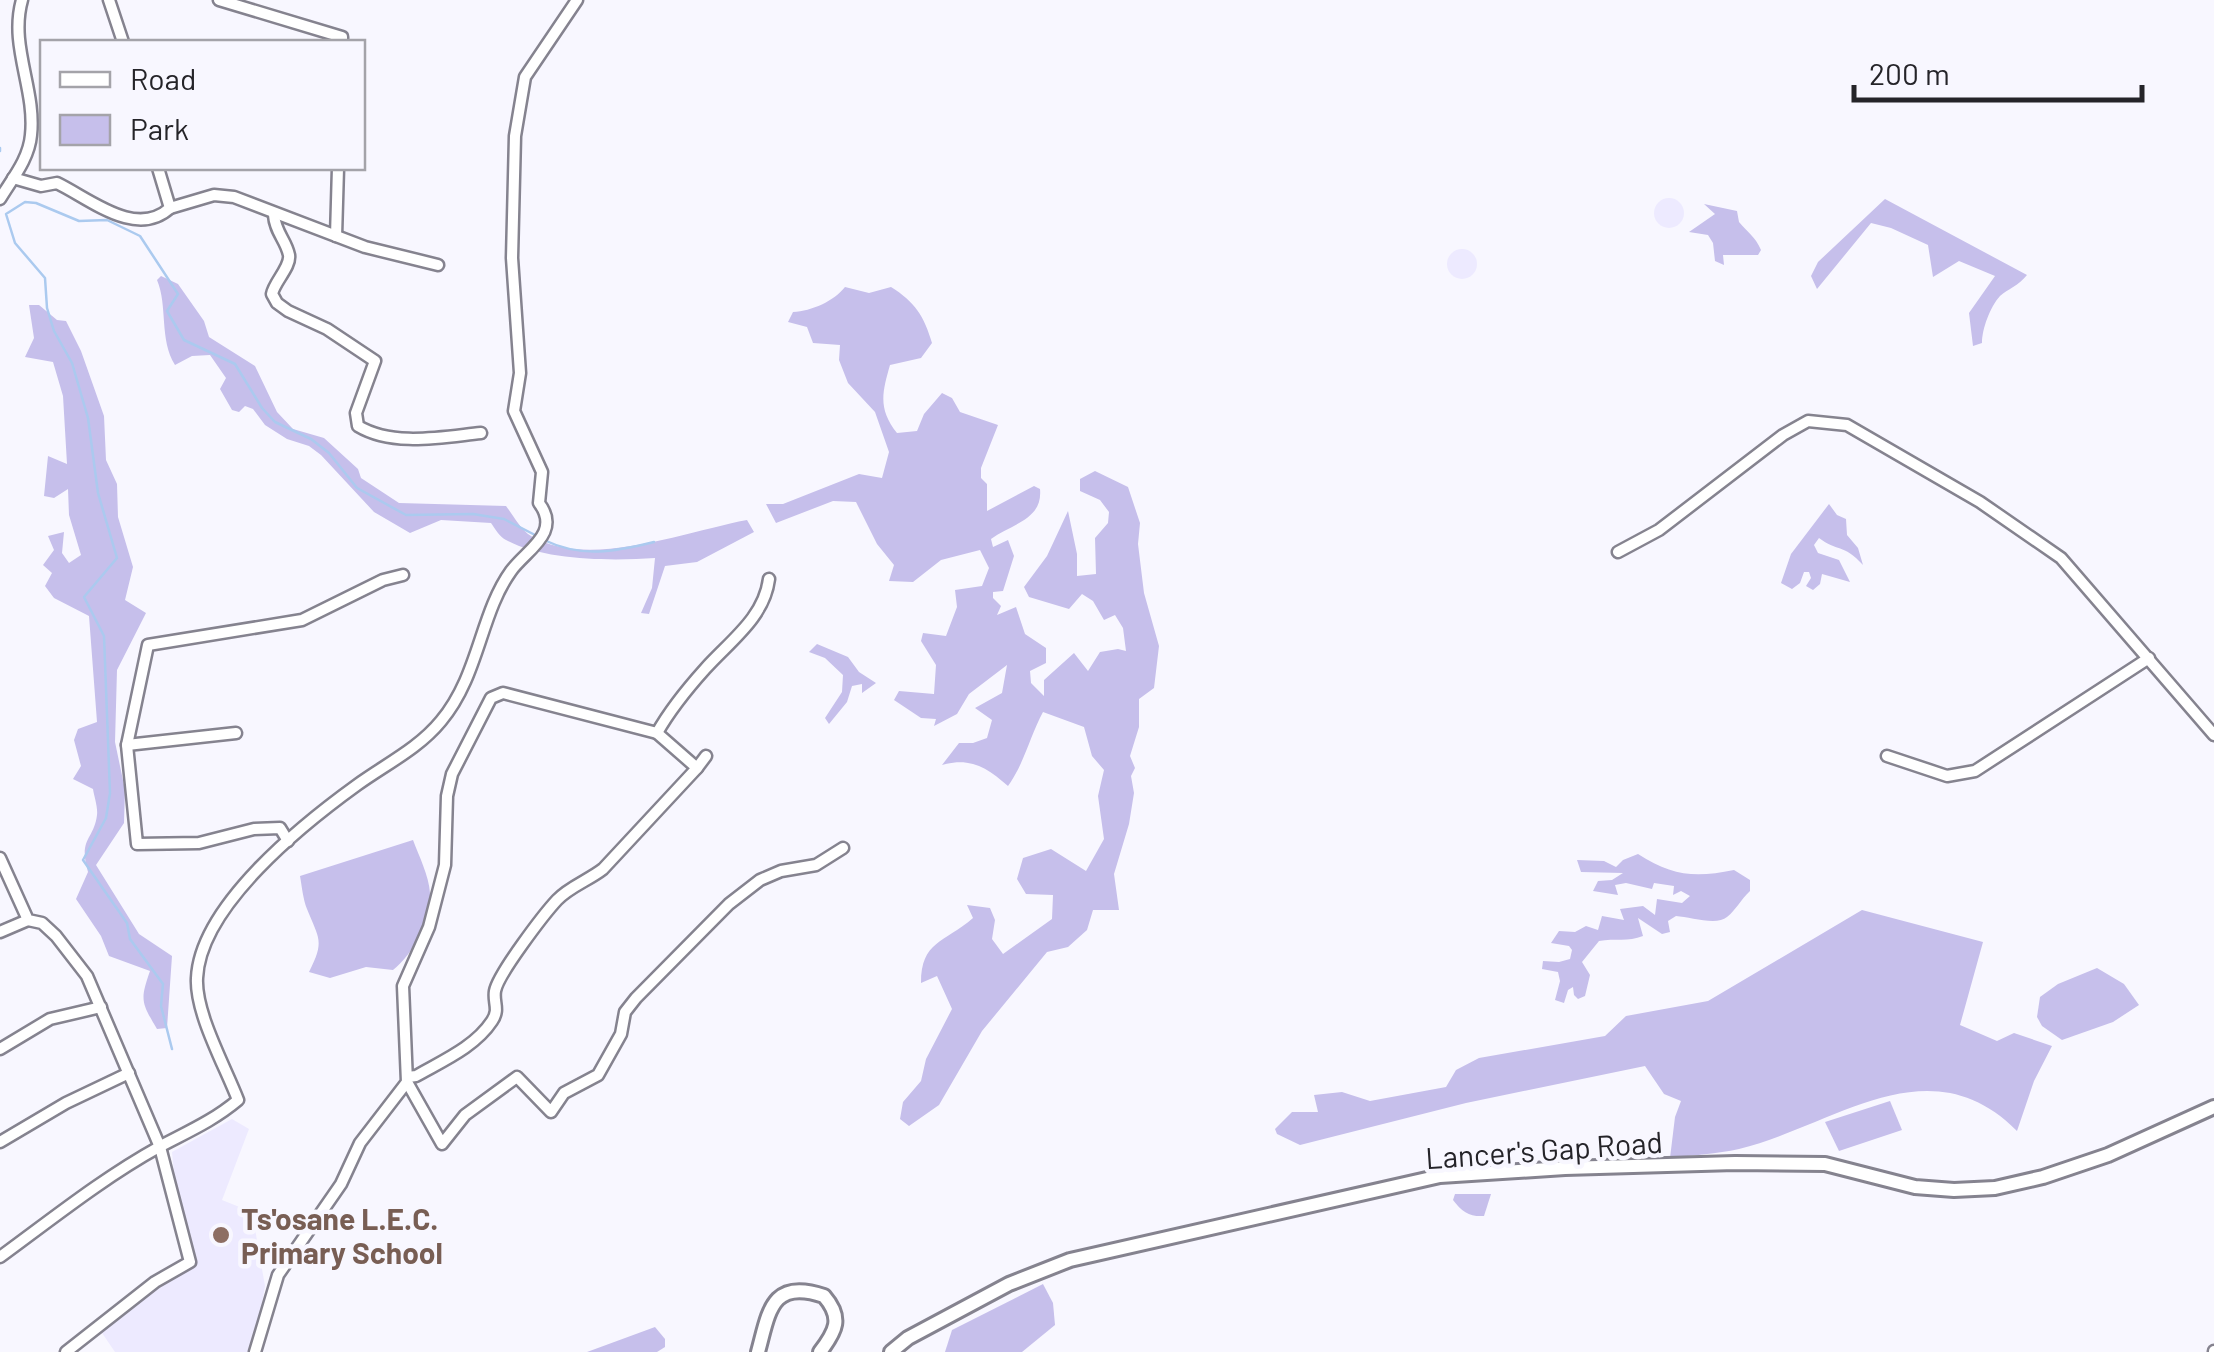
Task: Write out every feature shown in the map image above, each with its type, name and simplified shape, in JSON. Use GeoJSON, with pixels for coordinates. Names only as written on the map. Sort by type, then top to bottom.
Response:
{"type":"FeatureCollection","features":[{"type":"Feature","properties":{"kind":"main road","name":"Lancer's Gap Road"},"geometry":{"type":"LineString","coordinates":[[890,1352],[908,1338],[1010,1284],[1070,1260],[1440,1176],[1566,1168],[1825,1164],[1915,1187],[1995,1188],[2108,1155],[2214,1107]]}},
{"type":"Feature","properties":{"kind":"main road"},"geometry":{"type":"LineString","coordinates":[[758,1352],[769,1308],[779,1298],[800,1289],[824,1296],[836,1314],[838,1323],[820,1352]]}},
{"type":"Feature","properties":{"kind":"street"},"geometry":{"type":"LineString","coordinates":[[0,199],[24,159],[32,133],[18,24],[22,0]]}},
{"type":"Feature","properties":{"kind":"street"},"geometry":{"type":"LineString","coordinates":[[109,0],[122,40]]}},
{"type":"Feature","properties":{"kind":"street"},"geometry":{"type":"LineString","coordinates":[[219,0],[342,40]]}},
{"type":"Feature","properties":{"kind":"street"},"geometry":{"type":"LineString","coordinates":[[0,1256],[84,1195],[160,1147],[198,1130],[238,1100],[201,1006],[197,978],[206,944],[250,876],[329,805],[420,744],[442,721],[469,676],[511,570],[534,549],[547,526],[539,503],[542,472],[514,411],[520,373],[512,258],[516,136],[525,78],[577,0]]}},
{"type":"Feature","properties":{"kind":"street"},"geometry":{"type":"LineString","coordinates":[[159,170],[170,208]]}},
{"type":"Feature","properties":{"kind":"street"},"geometry":{"type":"LineString","coordinates":[[336,236],[338,170]]}},
{"type":"Feature","properties":{"kind":"street"},"geometry":{"type":"LineString","coordinates":[[13,178],[41,186],[56,183],[107,211],[141,221],[159,218],[170,208],[214,195],[253,204],[365,247],[438,265]]}},
{"type":"Feature","properties":{"kind":"street"},"geometry":{"type":"LineString","coordinates":[[274,215],[275,228],[289,256],[289,263],[274,282],[272,294],[277,303],[327,328],[375,361],[356,413],[358,426],[370,433],[397,438],[481,433]]}},
{"type":"Feature","properties":{"kind":"street"},"geometry":{"type":"LineString","coordinates":[[1618,552],[1660,530],[1783,435],[1808,422],[1847,425],[1980,502],[2061,558],[2214,735]]}},
{"type":"Feature","properties":{"kind":"street"},"geometry":{"type":"LineString","coordinates":[[288,841],[280,828],[254,829],[200,843],[137,844],[128,745],[148,645],[302,620],[383,580],[404,576]]}},
{"type":"Feature","properties":{"kind":"street"},"geometry":{"type":"LineString","coordinates":[[656,733],[702,672],[758,613],[767,596],[769,580]]}},
{"type":"Feature","properties":{"kind":"street"},"geometry":{"type":"LineString","coordinates":[[1888,756],[1947,776],[1975,771],[2149,658]]}},
{"type":"Feature","properties":{"kind":"street"},"geometry":{"type":"LineString","coordinates":[[697,768],[656,733],[502,693],[491,698],[452,774],[447,796],[445,865],[429,928],[403,986],[408,1080],[442,1144],[465,1116],[517,1077],[551,1112],[564,1093],[598,1075],[620,1034],[625,1012],[728,904],[770,874],[816,865],[843,848]]}},
{"type":"Feature","properties":{"kind":"street"},"geometry":{"type":"LineString","coordinates":[[128,745],[236,734]]}},
{"type":"Feature","properties":{"kind":"street"},"geometry":{"type":"LineString","coordinates":[[256,1352],[278,1275],[341,1184],[367,1132],[408,1080],[469,1044],[491,1023],[498,1010],[495,990],[538,923],[560,896],[585,883],[602,868],[706,756]]}},
{"type":"Feature","properties":{"kind":"street"},"geometry":{"type":"LineString","coordinates":[[0,858],[28,920]]}},
{"type":"Feature","properties":{"kind":"street"},"geometry":{"type":"LineString","coordinates":[[0,932],[28,920],[42,924],[87,976],[160,1147],[190,1262],[156,1282],[66,1352]]}},
{"type":"Feature","properties":{"kind":"street"},"geometry":{"type":"LineString","coordinates":[[0,1049],[50,1019],[101,1007]]}},
{"type":"Feature","properties":{"kind":"street"},"geometry":{"type":"LineString","coordinates":[[0,1142],[66,1103],[130,1073]]}},
{"type":"Feature","properties":{"kind":"shaded area"},"geometry":{"type":"Polygon","coordinates":[[[1669,198],[1680,202],[1684,213],[1680,224],[1669,228],[1658,224],[1654,213],[1658,202],[1669,198]]]}},
{"type":"Feature","properties":{"kind":"shaded area"},"geometry":{"type":"Polygon","coordinates":[[[1462,249],[1476,258],[1477,264],[1468,278],[1462,279],[1448,270],[1447,264],[1456,250],[1462,249]]]}},
{"type":"Feature","properties":{"kind":"shaded area","name":"Ts'osane L.E.C. Primary School"},"geometry":{"type":"Polygon","coordinates":[[[232,1119],[249,1129],[222,1200],[252,1212],[265,1286],[256,1337],[249,1352],[115,1352],[100,1330],[144,1297],[196,1266],[177,1205],[172,1152],[232,1119]]]}},
{"type":"Feature","properties":{"kind":"green space"},"geometry":{"type":"Polygon","coordinates":[[[1885,199],[2027,275],[1996,301],[1987,318],[1982,343],[1973,346],[1969,313],[1995,276],[1959,261],[1933,277],[1928,245],[1891,228],[1871,223],[1817,289],[1811,276],[1818,262],[1885,199]]]}},
{"type":"Feature","properties":{"kind":"green space"},"geometry":{"type":"Polygon","coordinates":[[[1704,204],[1737,211],[1739,222],[1761,250],[1758,255],[1723,255],[1724,265],[1715,261],[1708,235],[1689,232],[1715,214],[1704,204]]]}},
{"type":"Feature","properties":{"kind":"green space"},"geometry":{"type":"Polygon","coordinates":[[[161,276],[178,284],[204,321],[209,337],[255,366],[277,412],[293,429],[324,438],[358,469],[361,478],[399,503],[506,506],[531,536],[554,546],[581,549],[638,545],[747,520],[754,532],[697,562],[665,566],[649,614],[641,613],[652,588],[655,558],[599,559],[539,552],[506,540],[491,523],[441,520],[410,533],[374,512],[309,446],[287,439],[265,425],[253,409],[245,406],[239,412],[232,410],[220,389],[226,378],[210,355],[192,356],[175,365],[165,334],[157,280],[161,276]]]}},
{"type":"Feature","properties":{"kind":"green space"},"geometry":{"type":"Polygon","coordinates":[[[845,287],[869,293],[891,287],[912,304],[929,333],[932,343],[921,358],[890,365],[883,400],[897,433],[917,431],[924,414],[942,393],[952,398],[960,412],[998,425],[981,468],[981,478],[987,484],[987,511],[1034,486],[1040,489],[1040,499],[1031,514],[991,539],[993,547],[1008,540],[1014,556],[1003,591],[993,592],[1001,606],[997,615],[1016,607],[1025,634],[1046,648],[1046,663],[1030,671],[1031,683],[1044,696],[1044,680],[1074,653],[1088,671],[1100,652],[1126,651],[1123,628],[1115,615],[1104,620],[1093,601],[1082,594],[1069,609],[1029,597],[1024,587],[1047,556],[1068,511],[1077,554],[1077,576],[1096,574],[1095,538],[1108,523],[1109,512],[1100,500],[1080,491],[1080,479],[1095,471],[1128,487],[1140,523],[1138,544],[1144,593],[1159,646],[1154,688],[1139,699],[1139,727],[1130,756],[1135,768],[1131,776],[1134,793],[1114,874],[1119,910],[1093,910],[1087,930],[1068,947],[1047,952],[982,1031],[939,1105],[909,1126],[900,1119],[903,1102],[921,1081],[926,1059],[952,1009],[937,976],[921,983],[925,959],[936,944],[973,918],[967,905],[990,908],[995,920],[992,939],[1003,954],[1052,919],[1053,895],[1026,894],[1017,879],[1023,858],[1051,849],[1086,871],[1104,839],[1098,796],[1104,770],[1092,756],[1084,727],[1043,712],[1008,786],[978,766],[962,762],[942,765],[959,743],[987,738],[992,720],[975,708],[1002,693],[1007,665],[969,694],[957,714],[934,726],[936,719],[921,718],[894,700],[899,691],[934,694],[936,665],[921,641],[923,633],[946,636],[957,607],[955,590],[982,586],[989,568],[980,550],[941,560],[913,582],[889,581],[894,565],[877,544],[856,502],[833,501],[776,523],[766,504],[783,504],[859,474],[882,478],[889,452],[875,412],[848,383],[839,360],[840,345],[813,343],[807,327],[788,322],[793,312],[822,304],[845,287]]]}},
{"type":"Feature","properties":{"kind":"green space"},"geometry":{"type":"Polygon","coordinates":[[[29,305],[39,305],[57,320],[66,321],[81,351],[104,416],[106,460],[117,484],[118,517],[133,567],[125,600],[146,613],[117,670],[115,742],[125,790],[124,823],[96,865],[139,934],[172,956],[167,1028],[157,1029],[145,1006],[150,971],[109,956],[101,936],[76,899],[88,872],[85,852],[97,812],[93,789],[73,779],[81,766],[74,740],[78,729],[97,722],[89,616],[54,598],[45,586],[52,573],[43,565],[54,550],[48,536],[64,532],[62,553],[69,563],[81,555],[69,515],[68,489],[54,498],[44,496],[48,456],[67,464],[63,396],[53,362],[25,357],[34,338],[29,305]]]}},
{"type":"Feature","properties":{"kind":"green space"},"geometry":{"type":"Polygon","coordinates":[[[1829,504],[1846,519],[1847,535],[1858,548],[1863,565],[1850,553],[1819,538],[1814,545],[1818,553],[1839,560],[1850,582],[1822,574],[1820,584],[1813,590],[1806,586],[1811,578],[1809,572],[1804,572],[1800,583],[1792,589],[1781,583],[1791,554],[1829,504]]]}},
{"type":"Feature","properties":{"kind":"green space"},"geometry":{"type":"Polygon","coordinates":[[[817,644],[848,657],[859,672],[876,683],[862,693],[862,684],[852,686],[847,702],[829,724],[825,718],[842,692],[843,675],[825,658],[809,652],[817,644]]]}},
{"type":"Feature","properties":{"kind":"green space"},"geometry":{"type":"Polygon","coordinates":[[[413,840],[428,880],[430,904],[420,936],[408,955],[393,970],[366,967],[330,978],[309,972],[318,940],[300,876],[413,840]]]}},
{"type":"Feature","properties":{"kind":"green space"},"geometry":{"type":"Polygon","coordinates":[[[1638,854],[1684,873],[1734,870],[1750,880],[1750,891],[1723,920],[1676,916],[1668,921],[1670,932],[1662,934],[1638,918],[1643,936],[1599,941],[1582,962],[1590,975],[1585,996],[1578,999],[1573,987],[1564,1003],[1555,1000],[1558,972],[1542,969],[1543,961],[1570,959],[1569,946],[1551,943],[1559,931],[1575,932],[1586,926],[1598,930],[1602,916],[1624,920],[1620,909],[1643,906],[1655,915],[1657,899],[1682,903],[1690,896],[1681,891],[1673,895],[1674,886],[1654,883],[1652,889],[1626,883],[1615,885],[1618,895],[1593,891],[1598,881],[1612,880],[1623,873],[1581,872],[1577,860],[1604,861],[1616,867],[1638,854]]]}},
{"type":"Feature","properties":{"kind":"green space"},"geometry":{"type":"Polygon","coordinates":[[[1862,910],[1983,942],[1960,1025],[1997,1041],[2014,1033],[2052,1046],[2034,1081],[2017,1131],[1984,1105],[1950,1093],[1915,1092],[1881,1098],[1739,1149],[1670,1158],[1681,1101],[1664,1094],[1645,1066],[1466,1103],[1300,1145],[1277,1134],[1275,1129],[1292,1112],[1318,1112],[1314,1095],[1342,1092],[1370,1101],[1446,1087],[1456,1070],[1479,1058],[1605,1036],[1626,1016],[1708,1001],[1862,910]]]}},
{"type":"Feature","properties":{"kind":"green space"},"geometry":{"type":"Polygon","coordinates":[[[2097,968],[2124,984],[2139,1005],[2113,1022],[2062,1040],[2042,1026],[2037,1017],[2040,997],[2058,984],[2097,968]]]}},
{"type":"Feature","properties":{"kind":"green space"},"geometry":{"type":"Polygon","coordinates":[[[1890,1101],[1902,1130],[1839,1151],[1825,1122],[1890,1101]]]}},
{"type":"Feature","properties":{"kind":"green space"},"geometry":{"type":"Polygon","coordinates":[[[1455,1194],[1491,1194],[1484,1216],[1463,1211],[1453,1200],[1455,1194]]]}},
{"type":"Feature","properties":{"kind":"green space"},"geometry":{"type":"Polygon","coordinates":[[[1043,1284],[1053,1303],[1055,1325],[1022,1352],[945,1352],[952,1330],[1043,1284]]]}},
{"type":"Feature","properties":{"kind":"green space"},"geometry":{"type":"Polygon","coordinates":[[[655,1327],[665,1339],[665,1347],[657,1352],[587,1352],[655,1327]]]}},
{"type":"Feature","properties":{"kind":"waterway"},"geometry":{"type":"LineString","coordinates":[[172,1049],[161,1006],[163,984],[130,939],[127,923],[83,860],[106,818],[110,793],[104,636],[84,597],[117,558],[98,493],[88,418],[72,363],[54,331],[47,308],[45,278],[15,243],[6,214],[25,202],[36,203],[79,221],[107,220],[140,236],[178,294],[167,311],[184,340],[235,364],[275,422],[311,439],[329,453],[357,488],[406,515],[473,514],[504,519],[537,536]]}},
{"type":"Feature","properties":{"kind":"waterway"},"geometry":{"type":"LineString","coordinates":[[544,540],[598,552],[654,542]]}},
{"type":"Feature","properties":{"kind":"place","name":"Ts'osane L.E.C. Primary School"},"geometry":{"type":"Point","coordinates":[221,1235]}}]}
